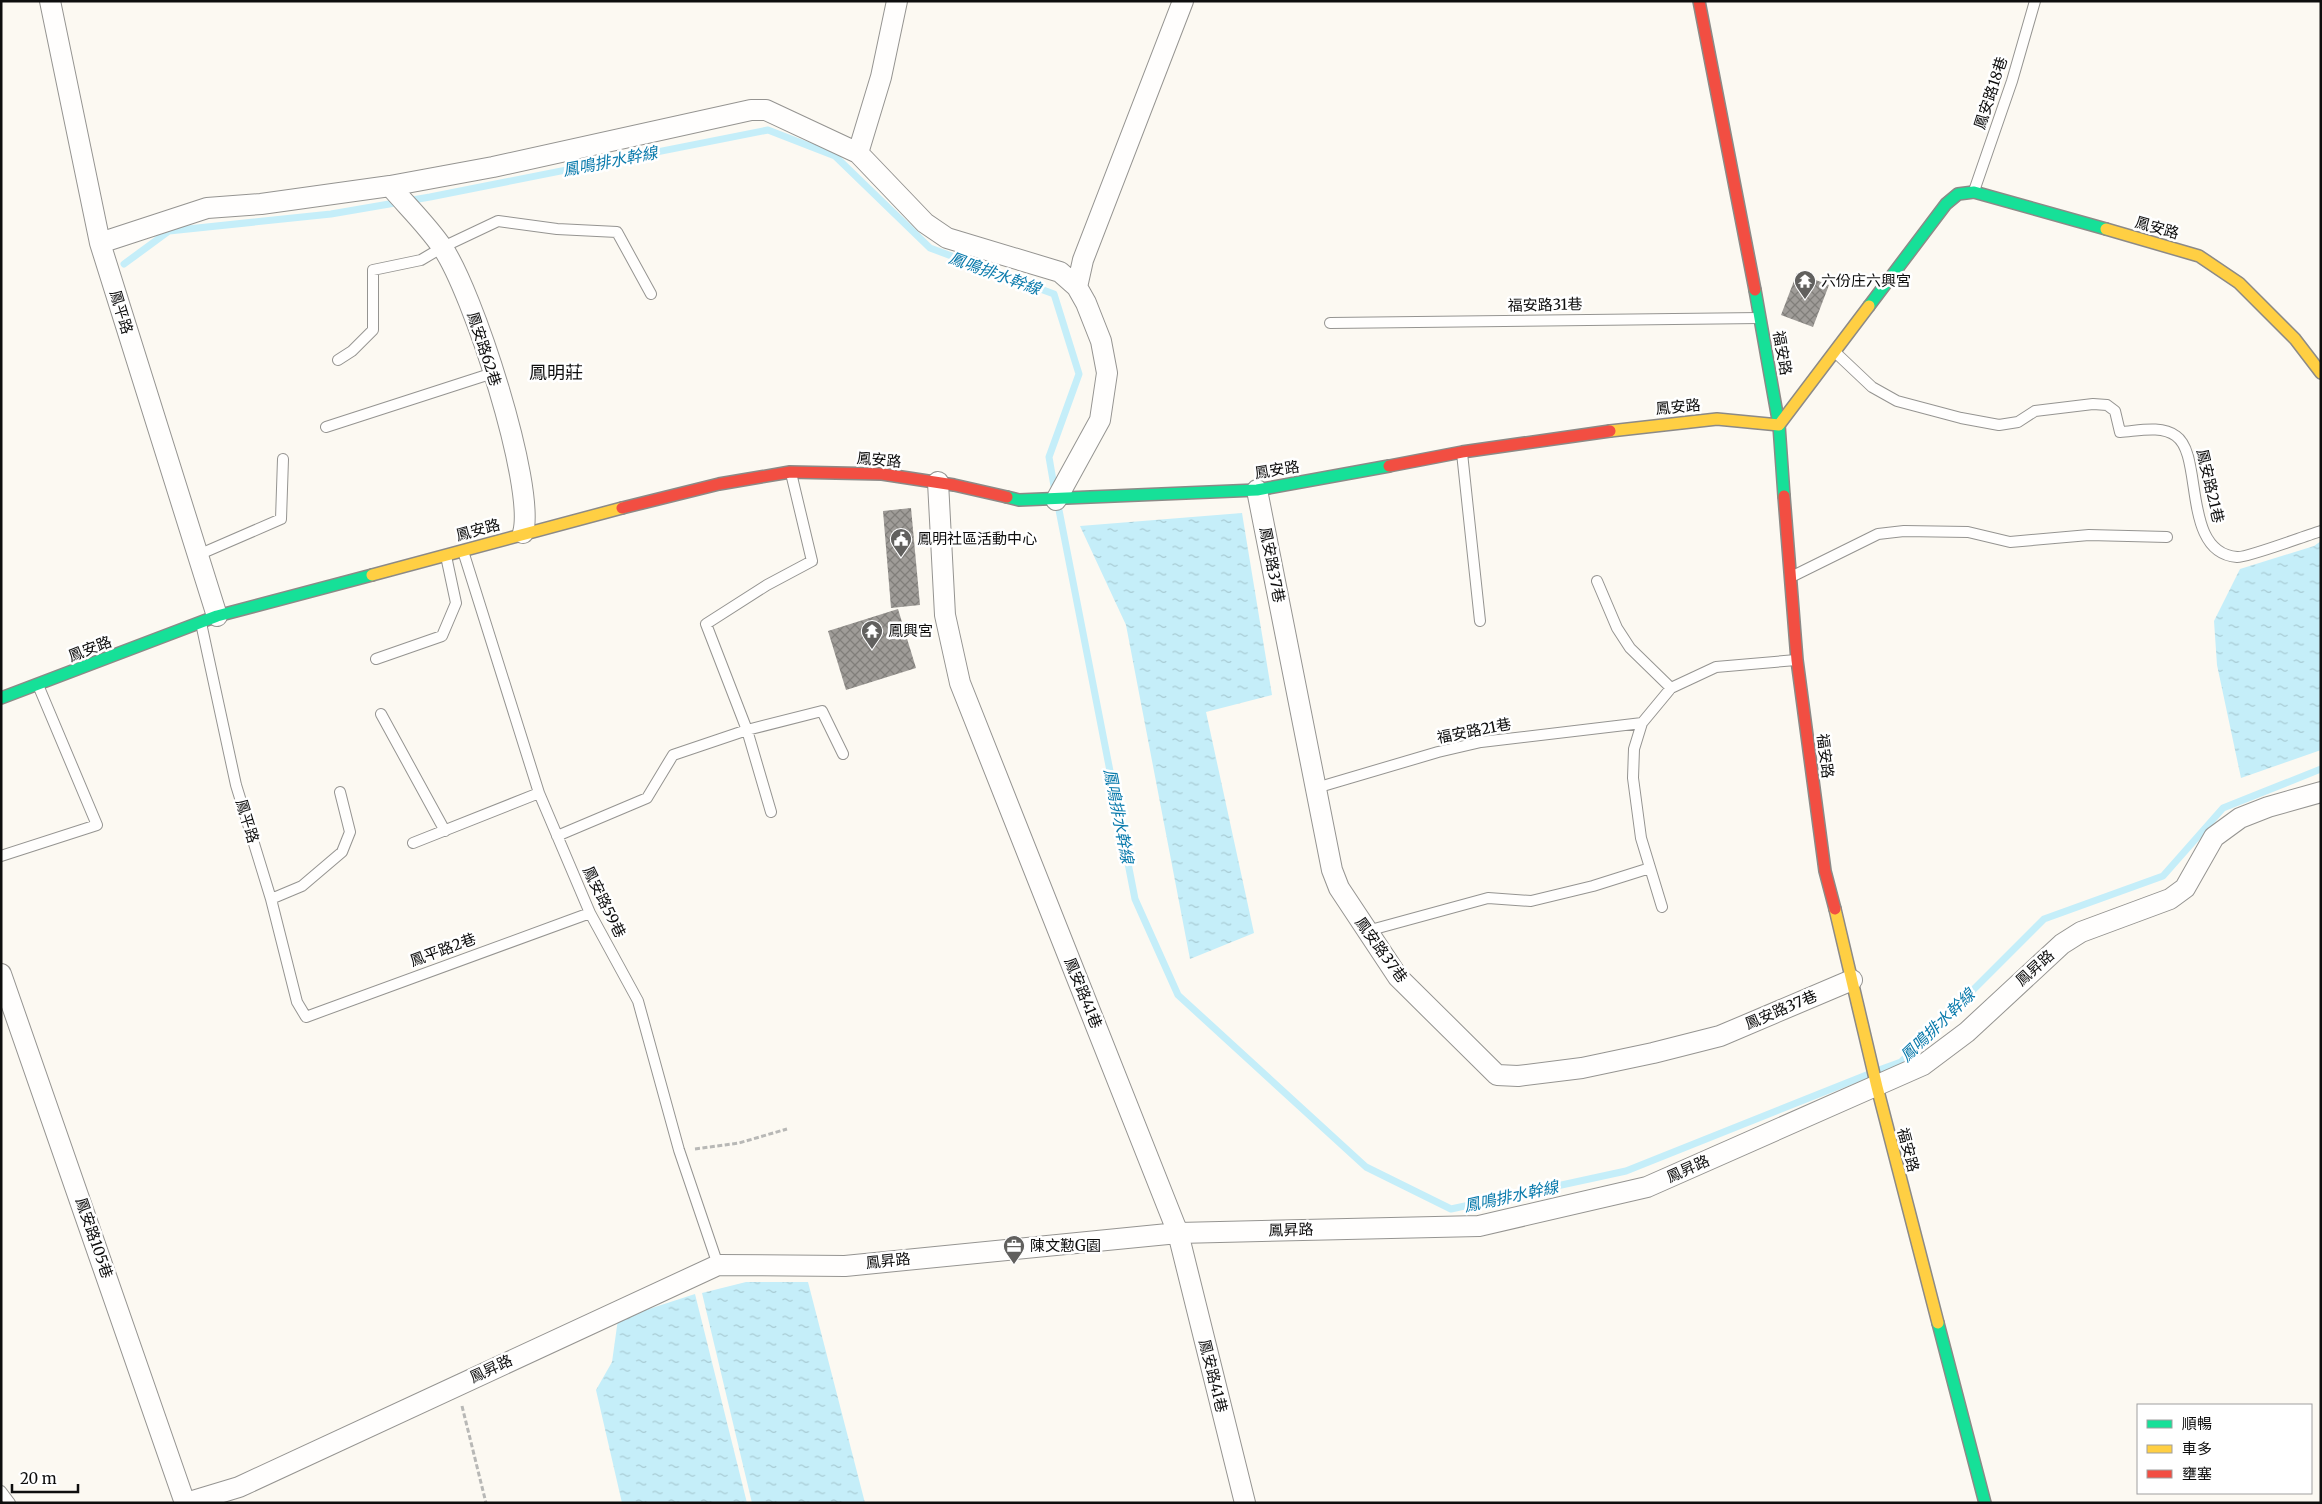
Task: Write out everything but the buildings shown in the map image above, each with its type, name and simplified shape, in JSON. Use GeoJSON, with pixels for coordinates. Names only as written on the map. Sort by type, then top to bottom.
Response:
{"type":"FeatureCollection","features":[{"type":"Feature","properties":{"kind":"street","name":"鳳平路"},"geometry":{"type":"LineString","coordinates":[[50,1],[100,243],[198,556],[209,619]]}},
{"type":"Feature","properties":{"kind":"street"},"geometry":{"type":"LineString","coordinates":[[858,153],[881,77],[897,1]]}},
{"type":"Feature","properties":{"kind":"street"},"geometry":{"type":"LineString","coordinates":[[1077,286],[1086,251],[1183,1]]}},
{"type":"Feature","properties":{"kind":"street","name":"福安路"},"geometry":{"type":"LineString","coordinates":[[1699,1],[1780,425],[1797,660],[1825,871],[1876,1087],[1985,1503]]}},
{"type":"Feature","properties":{"kind":"street"},"geometry":{"type":"LineString","coordinates":[[100,243],[207,208],[394,190],[751,110],[766,110],[858,153],[925,223],[947,238],[1060,272],[1077,286],[1101,341],[1107,373],[1100,420],[1056,500]]}},
{"type":"Feature","properties":{"kind":"street","name":"鳳安路62巷"},"geometry":{"type":"LineString","coordinates":[[394,190],[442,247],[466,293],[514,443],[525,501],[527,522],[523,533]]}},
{"type":"Feature","properties":{"kind":"street"},"geometry":{"type":"LineString","coordinates":[[1780,425],[1946,204],[1958,194],[1974,192]]}},
{"type":"Feature","properties":{"kind":"street","name":"鳳安路"},"geometry":{"type":"LineString","coordinates":[[1974,192],[2200,256],[2239,283],[2295,340],[2321,373]]}},
{"type":"Feature","properties":{"kind":"street","name":"鳳安路"},"geometry":{"type":"LineString","coordinates":[[1,698],[209,619],[523,533],[710,486],[790,472],[882,474],[938,482],[1019,500],[1056,500],[1257,490],[1462,452],[1641,426],[1717,419],[1780,425]]}},
{"type":"Feature","properties":{"kind":"street","name":"鳳安路41巷"},"geometry":{"type":"LineString","coordinates":[[938,482],[945,615],[960,683],[1178,1233],[1245,1503]]}},
{"type":"Feature","properties":{"kind":"street","name":"鳳安路37巷"},"geometry":{"type":"LineString","coordinates":[[1257,490],[1332,870],[1339,888],[1398,977],[1471,1052],[1497,1075],[1507,1077],[1582,1068],[1720,1036],[1852,980]]}},
{"type":"Feature","properties":{"kind":"street","name":"鳳昇路"},"geometry":{"type":"LineString","coordinates":[[185,1503],[239,1487],[718,1265],[844,1266],[1178,1233],[1479,1226],[1647,1187],[1922,1065],[1967,1032],[2062,944],[2081,932],[2170,899],[2185,888],[2214,837],[2240,818],[2268,807],[2321,792]]}},
{"type":"Feature","properties":{"kind":"street","name":"鳳安路105巷"},"geometry":{"type":"LineString","coordinates":[[1,974],[185,1503]]}},
{"type":"Feature","properties":{"kind":"lane","name":"鳳安路18巷"},"geometry":{"type":"LineString","coordinates":[[1974,192],[2012,81],[2035,1]]}},
{"type":"Feature","properties":{"kind":"lane"},"geometry":{"type":"LineString","coordinates":[[338,360],[352,351],[373,330],[373,270],[421,260],[442,247],[498,221],[557,229],[617,232],[651,294]]}},
{"type":"Feature","properties":{"kind":"lane","name":"福安路31巷"},"geometry":{"type":"LineString","coordinates":[[1330,323],[1761,318]]}},
{"type":"Feature","properties":{"kind":"lane","name":"鳳安路21巷"},"geometry":{"type":"LineString","coordinates":[[1835,352],[1872,387],[1897,401],[1961,418],[1999,425],[2018,422],[2035,411],[2093,404],[2107,405],[2115,411],[2120,432],[2163,430],[2176,435],[2184,442],[2188,454],[2196,507],[2202,528],[2221,551],[2238,557],[2321,531]]}},
{"type":"Feature","properties":{"kind":"lane"},"geometry":{"type":"LineString","coordinates":[[326,426],[493,373]]}},
{"type":"Feature","properties":{"kind":"lane"},"geometry":{"type":"LineString","coordinates":[[1462,452],[1480,621]]}},
{"type":"Feature","properties":{"kind":"lane"},"geometry":{"type":"LineString","coordinates":[[198,556],[281,519],[283,459]]}},
{"type":"Feature","properties":{"kind":"lane"},"geometry":{"type":"LineString","coordinates":[[771,812],[747,730],[706,624],[767,585],[812,561],[790,472]]}},
{"type":"Feature","properties":{"kind":"lane"},"geometry":{"type":"LineString","coordinates":[[1790,578],[1878,534],[1892,532],[1968,532],[2010,542],[2089,535],[2167,537]]}},
{"type":"Feature","properties":{"kind":"lane","name":"鳳安路59巷"},"geometry":{"type":"LineString","coordinates":[[463,550],[539,793],[590,912],[638,1001],[679,1150],[718,1265]]}},
{"type":"Feature","properties":{"kind":"lane"},"geometry":{"type":"LineString","coordinates":[[376,659],[442,636],[456,603],[445,555]]}},
{"type":"Feature","properties":{"kind":"lane"},"geometry":{"type":"LineString","coordinates":[[1597,581],[1617,628],[1630,648],[1672,688]]}},
{"type":"Feature","properties":{"kind":"lane","name":"鳳平路"},"geometry":{"type":"LineString","coordinates":[[209,619],[236,785],[271,899],[297,1002],[306,1017]]}},
{"type":"Feature","properties":{"kind":"lane"},"geometry":{"type":"LineString","coordinates":[[1662,907],[1641,838],[1633,778],[1634,749],[1642,724],[1672,688],[1716,667],[1797,660]]}},
{"type":"Feature","properties":{"kind":"lane"},"geometry":{"type":"LineString","coordinates":[[1,856],[97,825],[38,685]]}},
{"type":"Feature","properties":{"kind":"lane"},"geometry":{"type":"LineString","coordinates":[[557,836],[646,798],[673,755],[747,730],[822,711],[843,754]]}},
{"type":"Feature","properties":{"kind":"lane"},"geometry":{"type":"LineString","coordinates":[[381,714],[445,831]]}},
{"type":"Feature","properties":{"kind":"lane","name":"福安路21巷"},"geometry":{"type":"LineString","coordinates":[[1316,788],[1438,752],[1481,742],[1642,724]]}},
{"type":"Feature","properties":{"kind":"lane"},"geometry":{"type":"LineString","coordinates":[[271,899],[302,886],[342,852],[350,832],[340,792]]}},
{"type":"Feature","properties":{"kind":"lane"},"geometry":{"type":"LineString","coordinates":[[413,843],[539,793]]}},
{"type":"Feature","properties":{"kind":"lane"},"geometry":{"type":"LineString","coordinates":[[1367,931],[1488,898],[1531,901],[1593,886],[1650,868]]}},
{"type":"Feature","properties":{"kind":"lane","name":"鳳平路2巷"},"geometry":{"type":"LineString","coordinates":[[306,1017],[590,912]]}},
{"type":"Feature","properties":{"kind":"lane"},"geometry":{"type":"LineString","coordinates":[[1,1492],[10,1503]]}},
{"type":"Feature","properties":{"kind":"path"},"geometry":{"type":"LineString","coordinates":[[679,1150],[739,1143],[787,1129]]}},
{"type":"Feature","properties":{"kind":"path"},"geometry":{"type":"LineString","coordinates":[[456,1386],[486,1503]]}},
{"type":"Feature","properties":{"kind":"water"},"geometry":{"type":"Polygon","coordinates":[[[1242,513],[1272,695],[1206,712],[1254,933],[1190,959],[1126,625],[1080,526],[1242,513]]]}},
{"type":"Feature","properties":{"kind":"water"},"geometry":{"type":"Polygon","coordinates":[[[2321,541],[2321,750],[2241,778],[2217,665],[2214,621],[2240,569],[2314,546],[2321,541]]]}},
{"type":"Feature","properties":{"kind":"water"},"geometry":{"type":"Polygon","coordinates":[[[746,1282],[808,1282],[865,1503],[752,1503],[702,1293],[746,1282]]]}},
{"type":"Feature","properties":{"kind":"water"},"geometry":{"type":"Polygon","coordinates":[[[695,1294],[747,1503],[622,1503],[596,1390],[612,1362],[618,1319],[695,1294]]]}},
{"type":"Feature","properties":{"kind":"waterway","name":"鳳鳴排水幹線"},"geometry":{"type":"LineString","coordinates":[[124,264],[169,231],[331,214],[430,197],[768,130],[835,156],[930,248],[1054,294],[1079,374],[1049,457],[1055,492]]}},
{"type":"Feature","properties":{"kind":"waterway","name":"鳳鳴排水幹線"},"geometry":{"type":"LineString","coordinates":[[1058,505],[1135,899],[1178,995],[1366,1167],[1451,1209],[1626,1171],[1869,1074]]}},
{"type":"Feature","properties":{"kind":"waterway","name":"鳳鳴排水幹線"},"geometry":{"type":"LineString","coordinates":[[1879,1070],[1901,1062],[2044,919],[2163,876],[2223,808],[2321,769]]}},
{"type":"Feature","properties":{"kind":"traffic: fast"},"geometry":{"type":"LineString","coordinates":[[1869,306],[1946,204],[1958,194],[1974,192],[2106,229]]}},
{"type":"Feature","properties":{"kind":"traffic: fast"},"geometry":{"type":"LineString","coordinates":[[1755,290],[1779,425],[1784,496]]}},
{"type":"Feature","properties":{"kind":"traffic: fast"},"geometry":{"type":"LineString","coordinates":[[1007,497],[1019,500],[1257,490],[1389,466]]}},
{"type":"Feature","properties":{"kind":"traffic: fast"},"geometry":{"type":"LineString","coordinates":[[1,698],[217,616],[372,575]]}},
{"type":"Feature","properties":{"kind":"traffic: fast"},"geometry":{"type":"LineString","coordinates":[[1938,1323],[1985,1503]]}},
{"type":"Feature","properties":{"kind":"traffic: slow"},"geometry":{"type":"LineString","coordinates":[[2106,229],[2199,256],[2239,283],[2295,339],[2321,373]]}},
{"type":"Feature","properties":{"kind":"traffic: slow"},"geometry":{"type":"LineString","coordinates":[[1610,431],[1717,419],[1779,425],[1869,306]]}},
{"type":"Feature","properties":{"kind":"traffic: slow"},"geometry":{"type":"LineString","coordinates":[[372,575],[622,508]]}},
{"type":"Feature","properties":{"kind":"traffic: slow"},"geometry":{"type":"LineString","coordinates":[[1835,909],[1877,1087],[1938,1323]]}},
{"type":"Feature","properties":{"kind":"traffic: jam"},"geometry":{"type":"LineString","coordinates":[[1699,1],[1755,290]]}},
{"type":"Feature","properties":{"kind":"traffic: jam"},"geometry":{"type":"LineString","coordinates":[[1389,466],[1462,452],[1610,431]]}},
{"type":"Feature","properties":{"kind":"traffic: jam"},"geometry":{"type":"LineString","coordinates":[[622,508],[719,484],[790,472],[882,474],[954,485],[1007,497]]}},
{"type":"Feature","properties":{"kind":"traffic: jam"},"geometry":{"type":"LineString","coordinates":[[1784,496],[1797,660],[1825,871],[1835,909]]}},
{"type":"Feature","properties":{"kind":"place","name":"六份庄六興宮"},"geometry":{"type":"Point","coordinates":[1805,300]}},
{"type":"Feature","properties":{"kind":"place","name":"鳳明社區活動中心"},"geometry":{"type":"Point","coordinates":[901,558]}},
{"type":"Feature","properties":{"kind":"place","name":"鳳興宮"},"geometry":{"type":"Point","coordinates":[872,650]}},
{"type":"Feature","properties":{"kind":"place","name":"陳文懃G園"},"geometry":{"type":"Point","coordinates":[1014,1265]}},
{"type":"Feature","properties":{"kind":"district","name":"鳳明莊"},"geometry":{"type":"Point","coordinates":[556,373]}}]}
